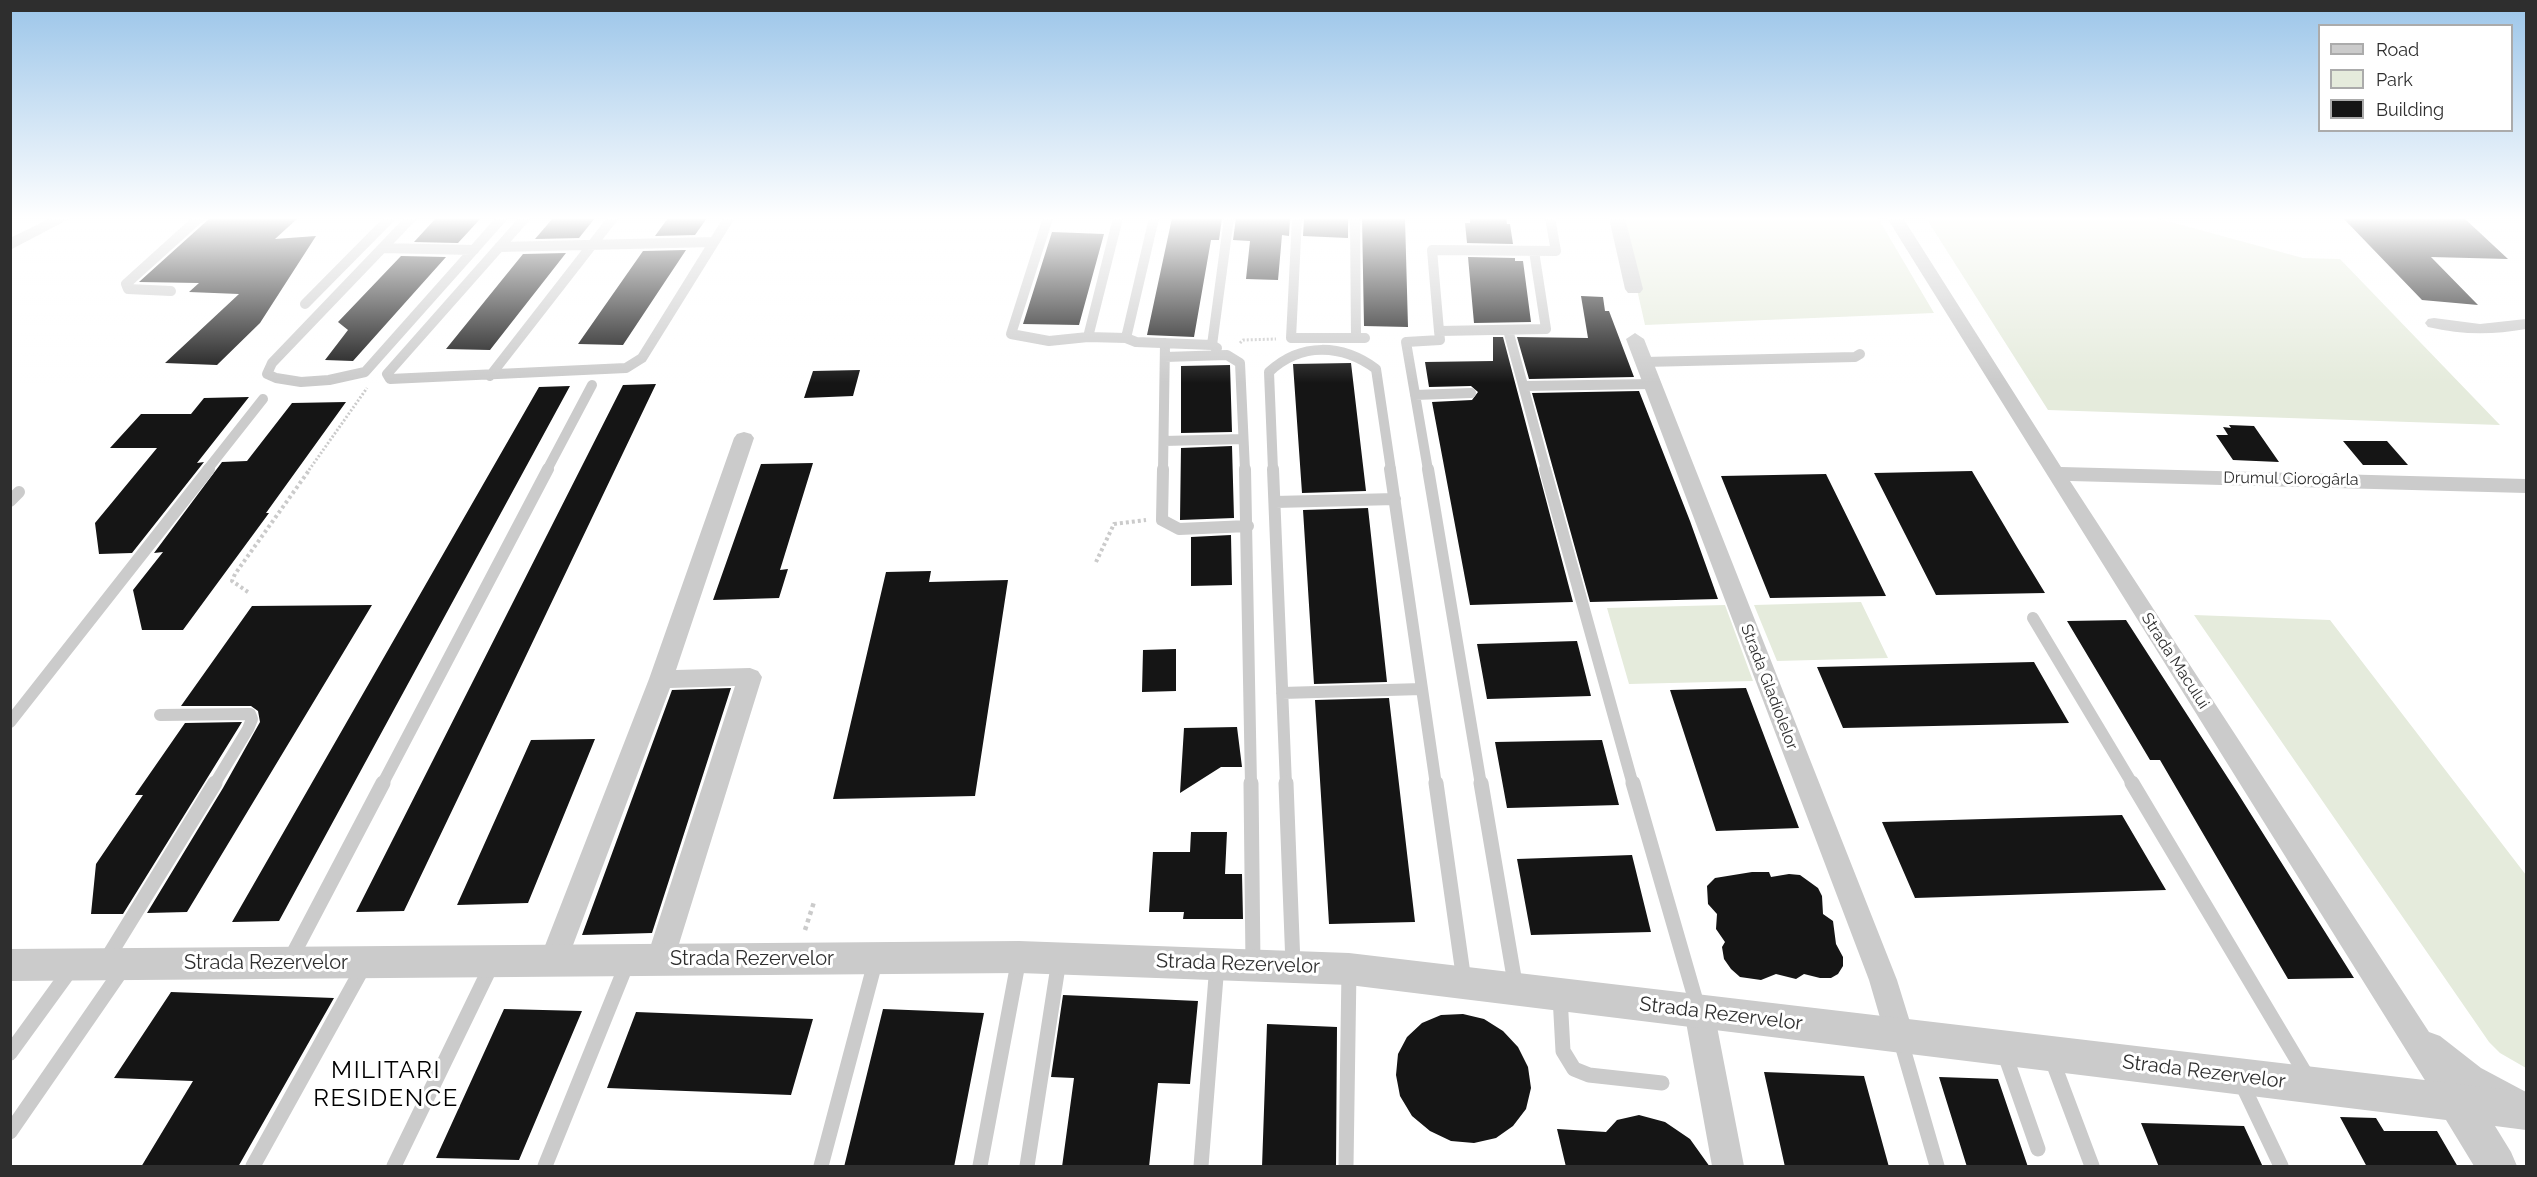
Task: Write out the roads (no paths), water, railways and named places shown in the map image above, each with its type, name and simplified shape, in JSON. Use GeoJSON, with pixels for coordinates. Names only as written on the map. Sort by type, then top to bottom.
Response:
{"type":"FeatureCollection","features":[{"type":"Feature","properties":{"kind":"street"},"geometry":{"type":"LineString","coordinates":[[1630,273],[1634,290]]}},
{"type":"Feature","properties":{"kind":"street","name":"Strada Macului"},"geometry":{"type":"LineString","coordinates":[[1929,273],[2055,474],[2457,1103]]}},
{"type":"Feature","properties":{"kind":"street"},"geometry":{"type":"LineString","coordinates":[[2434,323],[2467,331],[2526,324]]}},
{"type":"Feature","properties":{"kind":"street","name":"Strada Gladiolelor"},"geometry":{"type":"LineString","coordinates":[[1635,339],[1882,980],[1899,1035]]}},
{"type":"Feature","properties":{"kind":"street"},"geometry":{"type":"LineString","coordinates":[[553,961],[661,679],[744,438]]}},
{"type":"Feature","properties":{"kind":"street","name":"Drumul Ciorogârla"},"geometry":{"type":"LineString","coordinates":[[2055,474],[2526,486]]}},
{"type":"Feature","properties":{"kind":"street"},"geometry":{"type":"LineString","coordinates":[[644,960],[750,677],[661,679]]}},
{"type":"Feature","properties":{"kind":"street","name":"Strada Rezervelor"},"geometry":{"type":"LineString","coordinates":[[10,964],[1019,957],[1293,965],[1349,969],[2457,1103],[2526,1109]]}},
{"type":"Feature","properties":{"kind":"street"},"geometry":{"type":"LineString","coordinates":[[1699,1011],[1728,1167]]}},
{"type":"Feature","properties":{"kind":"street"},"geometry":{"type":"LineString","coordinates":[[2412,1030],[2470,1077],[2526,1109]]}},
{"type":"Feature","properties":{"kind":"street"},"geometry":{"type":"LineString","coordinates":[[2457,1103],[2497,1167]]}},
{"type":"Feature","properties":{"kind":"lane"},"geometry":{"type":"LineString","coordinates":[[136,273],[126,284],[129,289],[171,291]]}},
{"type":"Feature","properties":{"kind":"lane"},"geometry":{"type":"LineString","coordinates":[[305,304],[336,273]]}},
{"type":"Feature","properties":{"kind":"lane"},"geometry":{"type":"LineString","coordinates":[[358,273],[272,363],[267,374],[273,379],[285,380],[348,378],[364,372],[375,363],[454,273]]}},
{"type":"Feature","properties":{"kind":"lane"},"geometry":{"type":"LineString","coordinates":[[476,273],[387,374],[390,379],[626,368],[642,358],[695,273]]}},
{"type":"Feature","properties":{"kind":"lane"},"geometry":{"type":"LineString","coordinates":[[490,376],[570,273]]}},
{"type":"Feature","properties":{"kind":"lane"},"geometry":{"type":"LineString","coordinates":[[1030,273],[1011,334],[1040,341],[1088,337],[1212,345],[1240,363],[1248,526],[1252,964]]}},
{"type":"Feature","properties":{"kind":"lane"},"geometry":{"type":"LineString","coordinates":[[1088,337],[1104,273]]}},
{"type":"Feature","properties":{"kind":"lane"},"geometry":{"type":"LineString","coordinates":[[1126,339],[1141,273]]}},
{"type":"Feature","properties":{"kind":"lane"},"geometry":{"type":"LineString","coordinates":[[1212,345],[1222,273]]}},
{"type":"Feature","properties":{"kind":"lane"},"geometry":{"type":"LineString","coordinates":[[1295,273],[1292,338],[1361,338],[1358,273]]}},
{"type":"Feature","properties":{"kind":"lane"},"geometry":{"type":"LineString","coordinates":[[1434,273],[1440,340],[1406,342],[1516,989]]}},
{"type":"Feature","properties":{"kind":"lane"},"geometry":{"type":"LineString","coordinates":[[1439,331],[1546,329],[1537,273]]}},
{"type":"Feature","properties":{"kind":"lane"},"geometry":{"type":"LineString","coordinates":[[1508,330],[1587,624],[1699,1011]]}},
{"type":"Feature","properties":{"kind":"lane"},"geometry":{"type":"LineString","coordinates":[[1165,343],[1162,520],[1171,527],[1179,529],[1248,526]]}},
{"type":"Feature","properties":{"kind":"lane"},"geometry":{"type":"LineString","coordinates":[[1293,965],[1269,372],[1286,357],[1317,349],[1353,354],[1376,369],[1464,983]]}},
{"type":"Feature","properties":{"kind":"lane"},"geometry":{"type":"LineString","coordinates":[[1524,386],[1648,373],[1855,357],[1860,354]]}},
{"type":"Feature","properties":{"kind":"lane"},"geometry":{"type":"LineString","coordinates":[[1165,357],[1227,355]]}},
{"type":"Feature","properties":{"kind":"lane"},"geometry":{"type":"LineString","coordinates":[[289,963],[592,385]]}},
{"type":"Feature","properties":{"kind":"lane"},"geometry":{"type":"LineString","coordinates":[[1415,395],[1471,393]]}},
{"type":"Feature","properties":{"kind":"lane"},"geometry":{"type":"LineString","coordinates":[[10,722],[263,399]]}},
{"type":"Feature","properties":{"kind":"lane"},"geometry":{"type":"LineString","coordinates":[[1164,441],[1243,439]]}},
{"type":"Feature","properties":{"kind":"lane"},"geometry":{"type":"LineString","coordinates":[[10,501],[19,492]]}},
{"type":"Feature","properties":{"kind":"lane"},"geometry":{"type":"LineString","coordinates":[[1275,502],[1395,499]]}},
{"type":"Feature","properties":{"kind":"lane"},"geometry":{"type":"LineString","coordinates":[[2033,618],[2312,1085]]}},
{"type":"Feature","properties":{"kind":"lane"},"geometry":{"type":"LineString","coordinates":[[1282,693],[1422,689]]}},
{"type":"Feature","properties":{"kind":"lane"},"geometry":{"type":"LineString","coordinates":[[10,1132],[102,964],[248,729],[252,719],[250,714],[160,716]]}},
{"type":"Feature","properties":{"kind":"lane"},"geometry":{"type":"LineString","coordinates":[[980,1167],[1019,957]]}},
{"type":"Feature","properties":{"kind":"lane"},"geometry":{"type":"LineString","coordinates":[[821,1167],[876,958]]}},
{"type":"Feature","properties":{"kind":"lane"},"geometry":{"type":"LineString","coordinates":[[1027,1167],[1059,958]]}},
{"type":"Feature","properties":{"kind":"lane"},"geometry":{"type":"LineString","coordinates":[[545,1167],[644,960]]}},
{"type":"Feature","properties":{"kind":"lane"},"geometry":{"type":"LineString","coordinates":[[394,1167],[493,961]]}},
{"type":"Feature","properties":{"kind":"lane"},"geometry":{"type":"LineString","coordinates":[[253,1167],[366,963]]}},
{"type":"Feature","properties":{"kind":"lane"},"geometry":{"type":"LineString","coordinates":[[1201,1167],[1217,963]]}},
{"type":"Feature","properties":{"kind":"lane"},"geometry":{"type":"LineString","coordinates":[[10,1053],[102,964]]}},
{"type":"Feature","properties":{"kind":"lane"},"geometry":{"type":"LineString","coordinates":[[1346,1167],[1349,969]]}},
{"type":"Feature","properties":{"kind":"lane"},"geometry":{"type":"LineString","coordinates":[[1560,994],[1563,1051],[1575,1069],[1589,1075],[1662,1083]]}},
{"type":"Feature","properties":{"kind":"lane"},"geometry":{"type":"LineString","coordinates":[[1899,1035],[1937,1167]]}},
{"type":"Feature","properties":{"kind":"lane"},"geometry":{"type":"LineString","coordinates":[[2003,1048],[2038,1149]]}},
{"type":"Feature","properties":{"kind":"lane"},"geometry":{"type":"LineString","coordinates":[[2050,1053],[2092,1167]]}},
{"type":"Feature","properties":{"kind":"lane"},"geometry":{"type":"LineString","coordinates":[[2238,1076],[2281,1167]]}},
{"type":"Feature","properties":{"kind":"district","name":"MILITARI RESIDENCE"},"geometry":{"type":"Point","coordinates":[386,1085]}}]}
